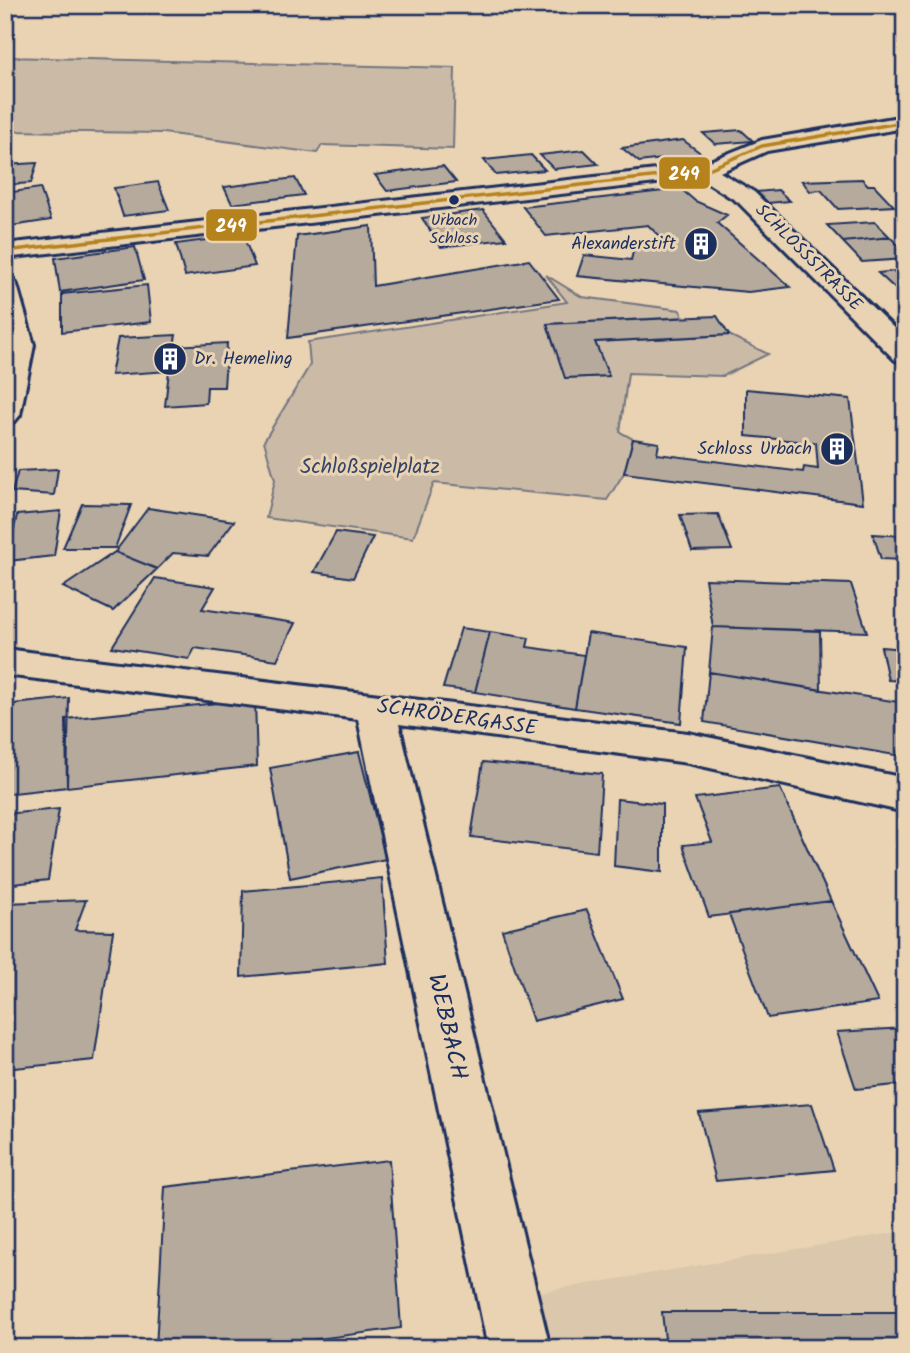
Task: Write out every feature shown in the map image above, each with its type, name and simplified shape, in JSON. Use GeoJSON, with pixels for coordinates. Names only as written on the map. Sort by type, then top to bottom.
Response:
{"type":"FeatureCollection","features":[{"type":"Feature","properties":{"kind":"street"},"geometry":{"type":"LineString","coordinates":[[5,251],[704,171],[762,146],[905,122]]}},
{"type":"Feature","properties":{"kind":"street","name":"SCHLOSSSTRASSE"},"geometry":{"type":"LineString","coordinates":[[704,171],[746,197],[905,354]]}},
{"type":"Feature","properties":{"kind":"street"},"geometry":{"type":"LineString","coordinates":[[5,285],[21,345],[5,415]]}},
{"type":"Feature","properties":{"kind":"street","name":"SCHRÖDERGASSE"},"geometry":{"type":"LineString","coordinates":[[5,662],[688,748],[905,796]]}},
{"type":"Feature","properties":{"kind":"street","name":"WEBBACH"},"geometry":{"type":"LineString","coordinates":[[375,707],[519,1348]]}},
{"type":"Feature","properties":{"kind":"shaded area"},"geometry":{"type":"Polygon","coordinates":[[[905,1231],[905,1348],[544,1348],[534,1293],[905,1231]]]}},
{"type":"Feature","properties":{"kind":"green space"},"geometry":{"type":"Polygon","coordinates":[[[5,57],[455,68],[453,149],[322,145],[317,153],[163,133],[5,131],[5,57]]]}},
{"type":"Feature","properties":{"kind":"green space","name":"Schloßspielplatz"},"geometry":{"type":"Polygon","coordinates":[[[546,275],[582,297],[680,310],[683,317],[548,324],[566,378],[608,376],[595,342],[729,335],[768,354],[723,376],[628,373],[620,432],[633,439],[624,473],[607,500],[434,483],[413,538],[266,518],[275,480],[264,441],[310,365],[308,342],[567,302],[546,275]]]}},
{"type":"Feature","properties":{"kind":"building"},"geometry":{"type":"Polygon","coordinates":[[[741,130],[753,141],[715,144],[703,133],[741,130]]]}},
{"type":"Feature","properties":{"kind":"building"},"geometry":{"type":"Polygon","coordinates":[[[683,140],[702,154],[639,162],[622,148],[683,140]]]}},
{"type":"Feature","properties":{"kind":"building"},"geometry":{"type":"Polygon","coordinates":[[[584,150],[598,164],[554,169],[540,155],[584,150]]]}},
{"type":"Feature","properties":{"kind":"building"},"geometry":{"type":"Polygon","coordinates":[[[531,155],[545,170],[496,175],[484,160],[531,155]]]}},
{"type":"Feature","properties":{"kind":"building"},"geometry":{"type":"Polygon","coordinates":[[[37,163],[31,183],[5,185],[5,165],[37,163]]]}},
{"type":"Feature","properties":{"kind":"building"},"geometry":{"type":"Polygon","coordinates":[[[443,166],[456,182],[387,191],[375,175],[443,166]]]}},
{"type":"Feature","properties":{"kind":"building"},"geometry":{"type":"Polygon","coordinates":[[[295,178],[304,195],[232,204],[224,187],[295,178]]]}},
{"type":"Feature","properties":{"kind":"building"},"geometry":{"type":"Polygon","coordinates":[[[862,179],[868,185],[874,185],[894,206],[838,209],[821,190],[810,191],[802,181],[862,179]]]}},
{"type":"Feature","properties":{"kind":"building"},"geometry":{"type":"Polygon","coordinates":[[[158,182],[169,210],[123,216],[114,188],[158,182]]]}},
{"type":"Feature","properties":{"kind":"building"},"geometry":{"type":"Polygon","coordinates":[[[40,188],[51,220],[5,227],[5,193],[40,188]]]}},
{"type":"Feature","properties":{"kind":"building","name":"Alexanderstift"},"geometry":{"type":"Polygon","coordinates":[[[681,189],[695,201],[727,215],[717,223],[790,287],[748,292],[577,276],[584,255],[631,260],[634,248],[660,251],[663,240],[648,225],[546,236],[523,207],[681,189]]]}},
{"type":"Feature","properties":{"kind":"building"},"geometry":{"type":"Polygon","coordinates":[[[778,190],[790,201],[768,203],[756,192],[778,190]]]}},
{"type":"Feature","properties":{"kind":"building"},"geometry":{"type":"Polygon","coordinates":[[[483,210],[506,239],[441,247],[422,218],[483,210]]]}},
{"type":"Feature","properties":{"kind":"building"},"geometry":{"type":"Polygon","coordinates":[[[875,222],[890,237],[843,242],[827,225],[875,222]]]}},
{"type":"Feature","properties":{"kind":"building"},"geometry":{"type":"Polygon","coordinates":[[[371,226],[373,286],[529,260],[559,299],[288,338],[297,236],[371,226]]]}},
{"type":"Feature","properties":{"kind":"building"},"geometry":{"type":"Polygon","coordinates":[[[243,235],[255,266],[185,276],[176,244],[243,235]]]}},
{"type":"Feature","properties":{"kind":"building"},"geometry":{"type":"Polygon","coordinates":[[[890,237],[899,246],[905,246],[905,259],[862,262],[843,242],[890,237]]]}},
{"type":"Feature","properties":{"kind":"building"},"geometry":{"type":"Polygon","coordinates":[[[135,247],[144,280],[60,292],[55,258],[135,247]]]}},
{"type":"Feature","properties":{"kind":"building"},"geometry":{"type":"Polygon","coordinates":[[[905,270],[905,294],[901,294],[878,273],[905,270]]]}},
{"type":"Feature","properties":{"kind":"building"},"geometry":{"type":"Polygon","coordinates":[[[147,285],[151,322],[62,332],[62,294],[147,285]]]}},
{"type":"Feature","properties":{"kind":"building","name":"Alexanderstift"},"geometry":{"type":"Polygon","coordinates":[[[717,316],[729,335],[595,342],[609,376],[565,378],[547,324],[717,316]]]}},
{"type":"Feature","properties":{"kind":"building","name":"Dr. Hemeling"},"geometry":{"type":"Polygon","coordinates":[[[176,335],[174,346],[227,343],[224,387],[207,387],[206,403],[165,406],[169,371],[111,375],[118,338],[176,335]]]}},
{"type":"Feature","properties":{"kind":"building","name":"Schloss Urbach"},"geometry":{"type":"Polygon","coordinates":[[[746,389],[850,399],[863,503],[624,473],[633,439],[659,443],[657,454],[803,472],[804,467],[818,469],[816,443],[746,436],[746,389]]]}},
{"type":"Feature","properties":{"kind":"building"},"geometry":{"type":"Polygon","coordinates":[[[58,469],[54,495],[12,492],[18,471],[58,469]]]}},
{"type":"Feature","properties":{"kind":"building"},"geometry":{"type":"Polygon","coordinates":[[[82,504],[131,505],[115,548],[63,548],[82,504]]]}},
{"type":"Feature","properties":{"kind":"building"},"geometry":{"type":"Polygon","coordinates":[[[148,508],[234,521],[208,556],[173,553],[157,569],[115,552],[148,508]]]}},
{"type":"Feature","properties":{"kind":"building"},"geometry":{"type":"Polygon","coordinates":[[[61,511],[54,556],[7,561],[17,515],[61,511]]]}},
{"type":"Feature","properties":{"kind":"building"},"geometry":{"type":"Polygon","coordinates":[[[718,514],[732,550],[692,551],[680,515],[718,514]]]}},
{"type":"Feature","properties":{"kind":"building"},"geometry":{"type":"Polygon","coordinates":[[[336,532],[373,537],[353,578],[314,572],[336,532]]]}},
{"type":"Feature","properties":{"kind":"building"},"geometry":{"type":"Polygon","coordinates":[[[873,534],[905,536],[905,560],[881,559],[873,534]]]}},
{"type":"Feature","properties":{"kind":"building"},"geometry":{"type":"Polygon","coordinates":[[[115,552],[157,569],[113,611],[63,587],[115,552]]]}},
{"type":"Feature","properties":{"kind":"building"},"geometry":{"type":"Polygon","coordinates":[[[155,578],[215,587],[202,609],[295,623],[277,660],[195,648],[189,659],[112,647],[155,578]]]}},
{"type":"Feature","properties":{"kind":"building"},"geometry":{"type":"Polygon","coordinates":[[[705,579],[851,584],[867,632],[713,627],[705,579]]]}},
{"type":"Feature","properties":{"kind":"building"},"geometry":{"type":"Polygon","coordinates":[[[713,627],[820,631],[821,690],[709,672],[713,627]]]}},
{"type":"Feature","properties":{"kind":"building"},"geometry":{"type":"Polygon","coordinates":[[[461,628],[490,632],[475,692],[443,688],[461,628]]]}},
{"type":"Feature","properties":{"kind":"building"},"geometry":{"type":"Polygon","coordinates":[[[490,632],[529,638],[527,647],[584,655],[575,708],[475,692],[490,632]]]}},
{"type":"Feature","properties":{"kind":"building"},"geometry":{"type":"Polygon","coordinates":[[[588,633],[687,647],[681,723],[575,708],[588,633]]]}},
{"type":"Feature","properties":{"kind":"building"},"geometry":{"type":"Polygon","coordinates":[[[881,647],[905,649],[905,681],[888,680],[881,647]]]}},
{"type":"Feature","properties":{"kind":"building"},"geometry":{"type":"Polygon","coordinates":[[[709,672],[905,703],[905,768],[902,768],[901,756],[704,722],[709,672]]]}},
{"type":"Feature","properties":{"kind":"building"},"geometry":{"type":"Polygon","coordinates":[[[69,698],[67,787],[5,794],[5,705],[69,698]]]}},
{"type":"Feature","properties":{"kind":"building"},"geometry":{"type":"Polygon","coordinates":[[[255,699],[257,766],[67,787],[66,719],[255,699]]]}},
{"type":"Feature","properties":{"kind":"building"},"geometry":{"type":"Polygon","coordinates":[[[359,752],[386,859],[290,878],[270,768],[359,752]]]}},
{"type":"Feature","properties":{"kind":"building"},"geometry":{"type":"Polygon","coordinates":[[[483,762],[602,774],[597,852],[471,837],[483,762]]]}},
{"type":"Feature","properties":{"kind":"building"},"geometry":{"type":"Polygon","coordinates":[[[780,788],[831,901],[709,917],[683,845],[712,842],[695,798],[780,788]]]}},
{"type":"Feature","properties":{"kind":"building"},"geometry":{"type":"Polygon","coordinates":[[[617,799],[662,804],[662,872],[614,866],[617,799]]]}},
{"type":"Feature","properties":{"kind":"building"},"geometry":{"type":"Polygon","coordinates":[[[59,809],[48,880],[5,885],[5,814],[59,809]]]}},
{"type":"Feature","properties":{"kind":"building"},"geometry":{"type":"Polygon","coordinates":[[[382,878],[388,963],[241,977],[243,891],[382,878]]]}},
{"type":"Feature","properties":{"kind":"building"},"geometry":{"type":"Polygon","coordinates":[[[86,900],[75,930],[113,931],[94,1060],[5,1069],[5,903],[86,900]]]}},
{"type":"Feature","properties":{"kind":"building"},"geometry":{"type":"Polygon","coordinates":[[[831,901],[878,1002],[768,1018],[729,914],[831,901]]]}},
{"type":"Feature","properties":{"kind":"building"},"geometry":{"type":"Polygon","coordinates":[[[587,910],[623,999],[533,1021],[502,930],[587,910]]]}},
{"type":"Feature","properties":{"kind":"building"},"geometry":{"type":"Polygon","coordinates":[[[905,1028],[905,1084],[856,1089],[837,1032],[905,1028]]]}},
{"type":"Feature","properties":{"kind":"building"},"geometry":{"type":"Polygon","coordinates":[[[812,1104],[834,1170],[716,1181],[699,1113],[812,1104]]]}},
{"type":"Feature","properties":{"kind":"building"},"geometry":{"type":"Polygon","coordinates":[[[389,1160],[401,1328],[251,1348],[156,1348],[165,1187],[389,1160]]]}},
{"type":"Feature","properties":{"kind":"building"},"geometry":{"type":"Polygon","coordinates":[[[662,1312],[905,1312],[905,1348],[666,1348],[662,1312]]]}},
{"type":"Feature","properties":{"kind":"transit line","name":"249"},"geometry":{"type":"LineString","coordinates":[[5,251],[704,171],[762,146],[905,122]]}},
{"type":"Feature","properties":{"kind":"place","name":"Urbach Schloss"},"geometry":{"type":"Point","coordinates":[454,200]}},
{"type":"Feature","properties":{"kind":"place","name":"Alexanderstift"},"geometry":{"type":"Point","coordinates":[701,244]}},
{"type":"Feature","properties":{"kind":"place","name":"Dr. Hemeling"},"geometry":{"type":"Point","coordinates":[170,359]}},
{"type":"Feature","properties":{"kind":"place","name":"Schloss Urbach"},"geometry":{"type":"Point","coordinates":[837,449]}}]}
